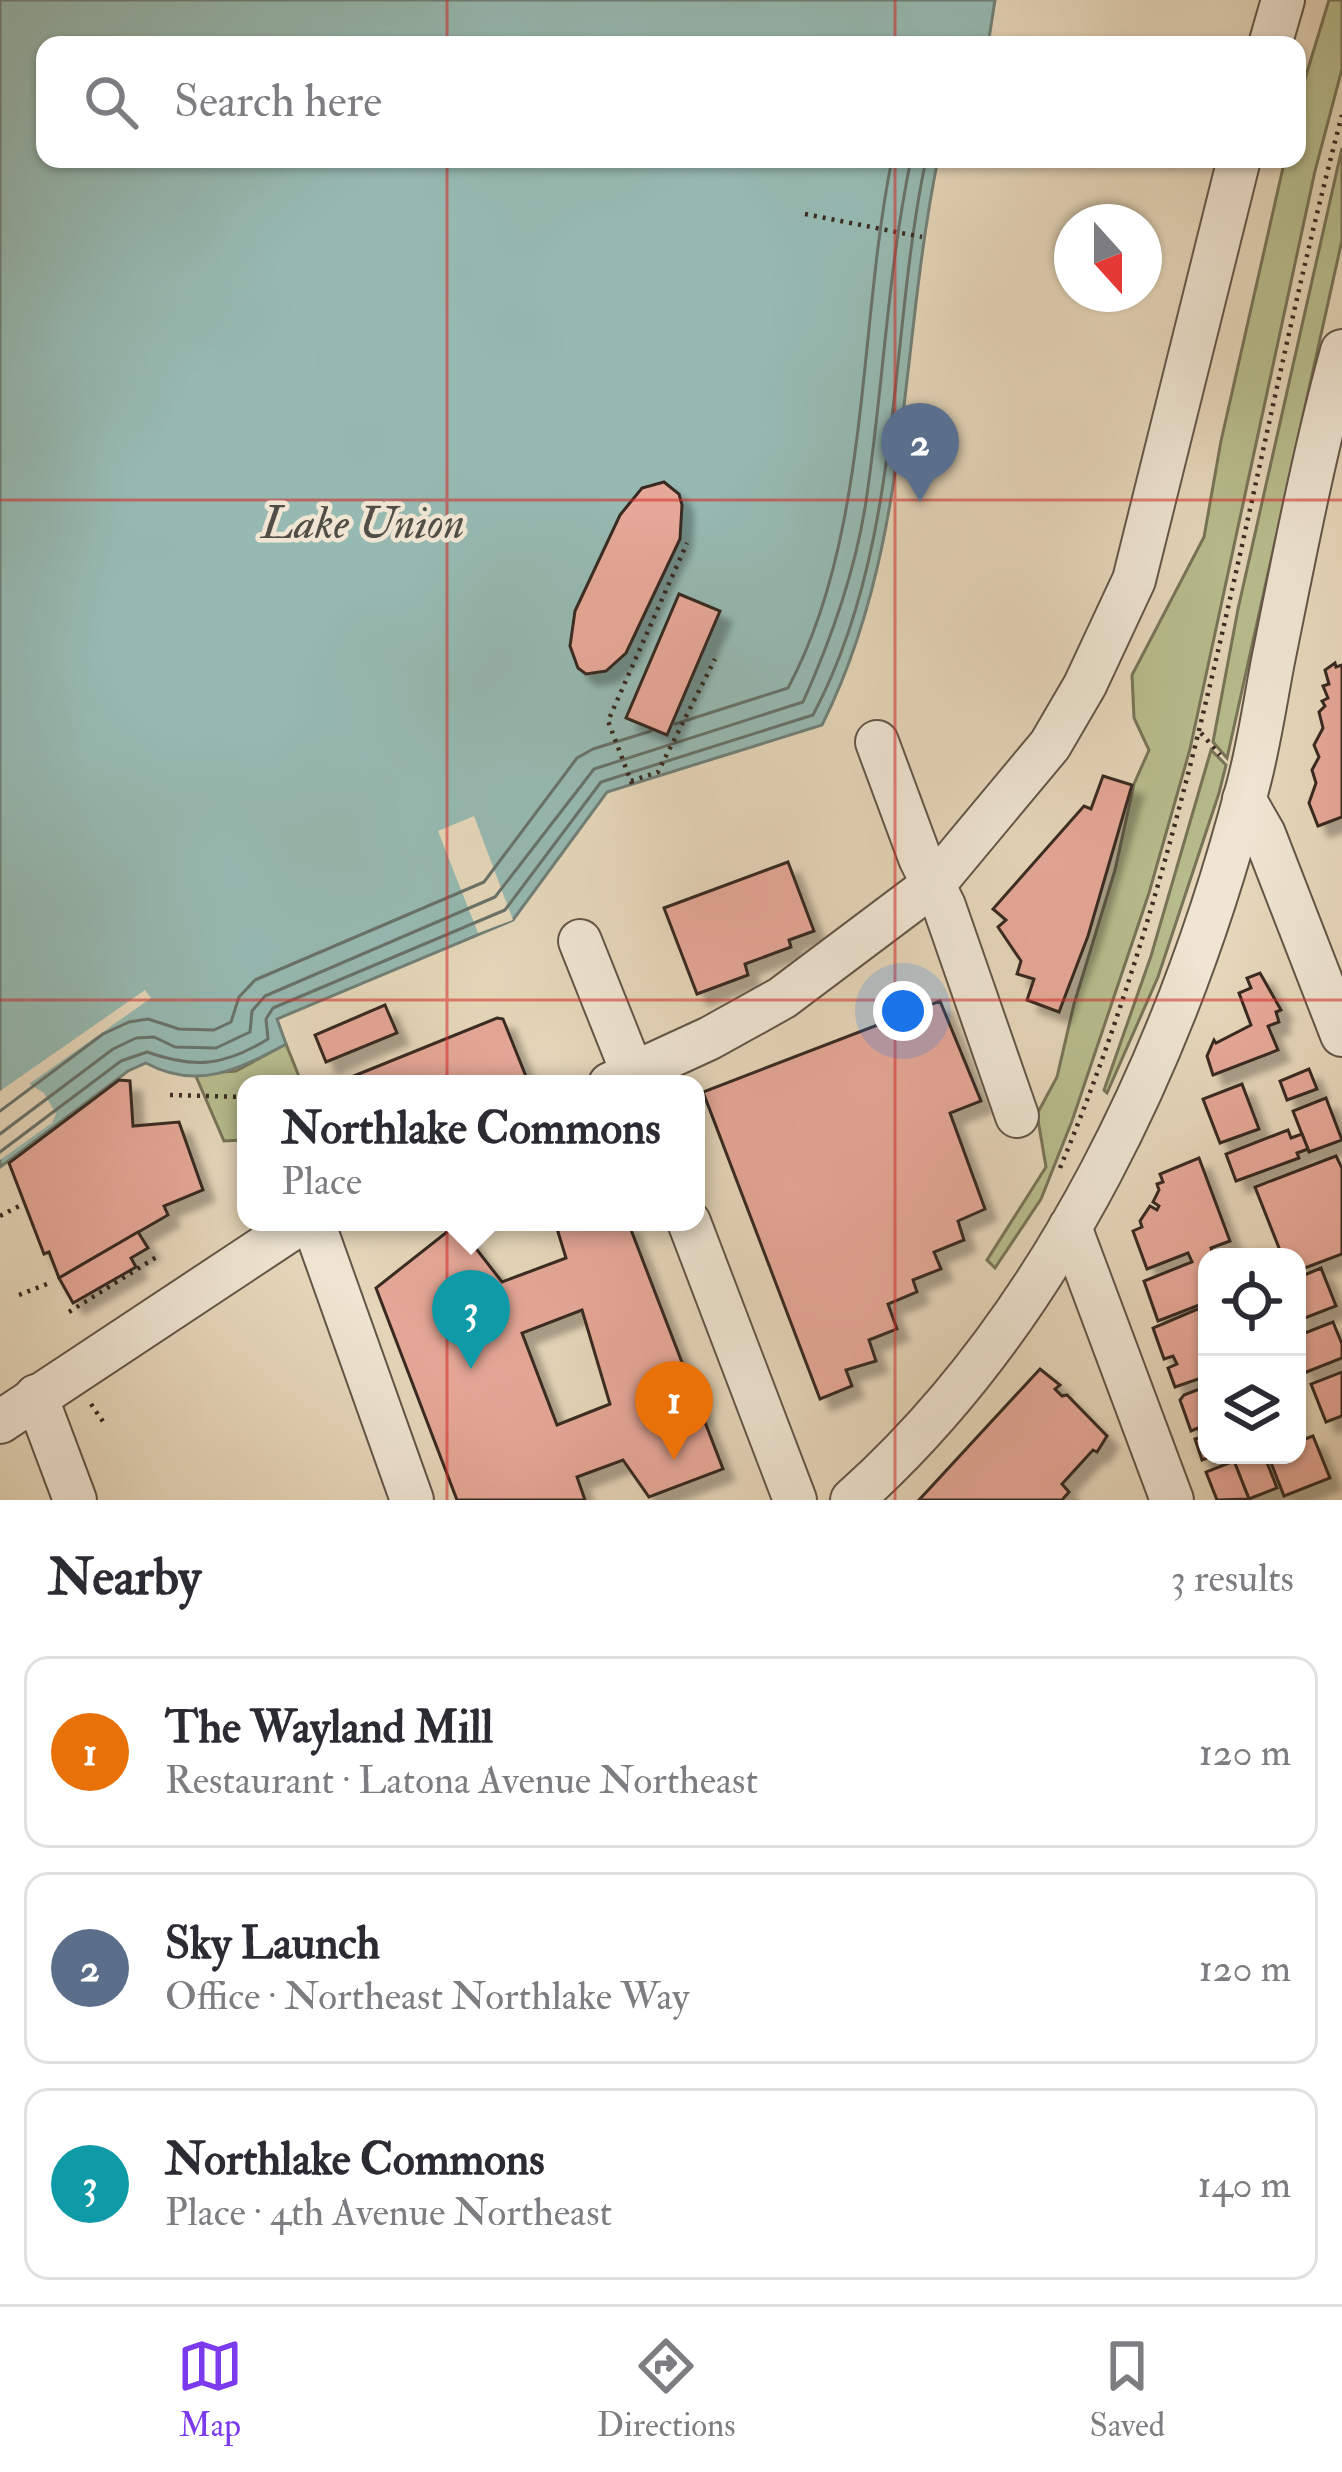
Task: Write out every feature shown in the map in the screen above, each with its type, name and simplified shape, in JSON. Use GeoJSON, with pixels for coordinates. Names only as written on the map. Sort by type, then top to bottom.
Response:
{"type":"FeatureCollection","features":[{"type":"Feature","properties":{"kind":"street"},"geometry":{"type":"LineString","coordinates":[[1273,36],[1283,0]]}},
{"type":"Feature","properties":{"kind":"street"},"geometry":{"type":"LineString","coordinates":[[638,1075],[782,998],[934,883],[1050,745],[1085,685],[1134,580],[1237,168]]}},
{"type":"Feature","properties":{"kind":"street"},"geometry":{"type":"LineString","coordinates":[[852,1500],[928,1425],[978,1366],[1031,1291],[1070,1227],[1133,1102],[1197,953],[1342,351]]}},
{"type":"Feature","properties":{"kind":"street"},"geometry":{"type":"LineString","coordinates":[[877,742],[920,858],[934,883],[1017,1116]]}},
{"type":"Feature","properties":{"kind":"street"},"geometry":{"type":"LineString","coordinates":[[1238,783],[1264,834],[1342,1035]]}},
{"type":"Feature","properties":{"kind":"street"},"geometry":{"type":"LineString","coordinates":[[580,941],[625,1075]]}},
{"type":"Feature","properties":{"kind":"street"},"geometry":{"type":"LineString","coordinates":[[1070,1227],[1172,1500]]}},
{"type":"Feature","properties":{"kind":"street"},"geometry":{"type":"LineString","coordinates":[[0,1422],[288,1231]]}},
{"type":"Feature","properties":{"kind":"street"},"geometry":{"type":"LineString","coordinates":[[316,1231],[412,1500]]}},
{"type":"Feature","properties":{"kind":"street"},"geometry":{"type":"LineString","coordinates":[[692,1231],[795,1500]]}},
{"type":"Feature","properties":{"kind":"street"},"geometry":{"type":"LineString","coordinates":[[36,1396],[75,1500]]}},
{"type":"Feature","properties":{"kind":"path"},"geometry":{"type":"LineString","coordinates":[[1056,1177],[1141,940],[1201,733],[1289,319],[1342,115]]}},
{"type":"Feature","properties":{"kind":"path"},"geometry":{"type":"LineString","coordinates":[[805,214],[922,237]]}},
{"type":"Feature","properties":{"kind":"path"},"geometry":{"type":"LineString","coordinates":[[687,543],[608,721],[631,783],[658,772],[715,659]]}},
{"type":"Feature","properties":{"kind":"path"},"geometry":{"type":"LineString","coordinates":[[1201,733],[1238,783]]}},
{"type":"Feature","properties":{"kind":"path"},"geometry":{"type":"LineString","coordinates":[[170,1095],[237,1097]]}},
{"type":"Feature","properties":{"kind":"path"},"geometry":{"type":"LineString","coordinates":[[0,1216],[25,1203]]}},
{"type":"Feature","properties":{"kind":"path"},"geometry":{"type":"LineString","coordinates":[[69,1312],[158,1256]]}},
{"type":"Feature","properties":{"kind":"path"},"geometry":{"type":"LineString","coordinates":[[19,1295],[47,1284]]}},
{"type":"Feature","properties":{"kind":"path"},"geometry":{"type":"LineString","coordinates":[[91,1405],[106,1426]]}},
{"type":"Feature","properties":{"kind":"green space"},"geometry":{"type":"Polygon","coordinates":[[[1329,0],[1342,0],[1342,69],[1315,171],[1190,749],[1149,893],[1072,1121],[1041,1199],[995,1268],[987,1260],[1046,1167],[1037,1114],[1057,1077],[1134,784],[1149,750],[1134,718],[1132,675],[1204,537],[1283,168],[1306,168],[1306,75],[1329,0]]]}},
{"type":"Feature","properties":{"kind":"green space"},"geometry":{"type":"Polygon","coordinates":[[[1342,148],[1342,240],[1227,758],[1213,742],[1238,609],[1342,148]]]}},
{"type":"Feature","properties":{"kind":"green space"},"geometry":{"type":"Polygon","coordinates":[[[1211,750],[1226,765],[1219,793],[1158,977],[1107,1093],[1104,1090],[1151,956],[1211,750]]]}},
{"type":"Feature","properties":{"kind":"green space"},"geometry":{"type":"Polygon","coordinates":[[[286,1044],[298,1075],[237,1075],[237,1140],[224,1141],[195,1074],[236,1071],[286,1044]]]}},
{"type":"Feature","properties":{"kind":"water","name":"Lake Union"},"geometry":{"type":"Polygon","coordinates":[[[0,0],[995,0],[989,36],[36,36],[36,168],[936,168],[888,518],[851,657],[822,725],[607,792],[513,920],[277,1019],[286,1044],[235,1068],[183,1075],[146,1063],[128,1071],[0,1167],[0,0]]]}},
{"type":"Feature","properties":{"kind":"pier"},"geometry":{"type":"Polygon","coordinates":[[[474,816],[513,920],[478,933],[438,831],[474,816]]]}},
{"type":"Feature","properties":{"kind":"pier"},"geometry":{"type":"Polygon","coordinates":[[[145,990],[151,998],[29,1084],[44,1093],[56,1114],[52,1123],[0,1160],[0,1091],[145,990]]]}},
{"type":"Feature","properties":{"kind":"building"},"geometry":{"type":"Polygon","coordinates":[[[664,482],[679,494],[680,539],[626,653],[606,671],[586,674],[578,668],[570,646],[575,611],[620,515],[642,488],[664,482]]]}},
{"type":"Feature","properties":{"kind":"building"},"geometry":{"type":"Polygon","coordinates":[[[679,594],[720,611],[667,735],[626,718],[679,594]]]}},
{"type":"Feature","properties":{"kind":"building"},"geometry":{"type":"Polygon","coordinates":[[[1335,663],[1342,665],[1342,817],[1318,826],[1309,803],[1316,783],[1312,770],[1319,757],[1314,745],[1323,728],[1322,701],[1328,698],[1323,686],[1329,684],[1325,670],[1335,663]]]}},
{"type":"Feature","properties":{"kind":"building"},"geometry":{"type":"Polygon","coordinates":[[[1103,776],[1132,785],[1088,936],[1059,1012],[1027,1000],[1034,979],[1017,974],[1021,961],[998,927],[1006,920],[993,909],[1084,806],[1091,809],[1103,776]]]}},
{"type":"Feature","properties":{"kind":"building"},"geometry":{"type":"Polygon","coordinates":[[[788,862],[814,931],[789,940],[791,947],[745,964],[748,975],[697,994],[664,908],[788,862]]]}},
{"type":"Feature","properties":{"kind":"building"},"geometry":{"type":"Polygon","coordinates":[[[1260,973],[1281,1010],[1276,1012],[1279,1022],[1268,1026],[1278,1050],[1213,1075],[1207,1056],[1214,1040],[1251,1025],[1239,993],[1251,988],[1247,978],[1260,973]]]}},
{"type":"Feature","properties":{"kind":"building"},"geometry":{"type":"Polygon","coordinates":[[[940,1001],[981,1101],[950,1113],[985,1209],[958,1221],[964,1240],[934,1252],[941,1269],[913,1280],[917,1292],[888,1304],[897,1329],[869,1340],[876,1361],[846,1370],[852,1386],[820,1399],[705,1091],[940,1001]]]}},
{"type":"Feature","properties":{"kind":"building"},"geometry":{"type":"Polygon","coordinates":[[[385,1005],[397,1033],[326,1062],[315,1035],[385,1005]]]}},
{"type":"Feature","properties":{"kind":"building"},"geometry":{"type":"Polygon","coordinates":[[[497,1018],[503,1019],[525,1075],[356,1075],[497,1018]]]}},
{"type":"Feature","properties":{"kind":"building"},"geometry":{"type":"Polygon","coordinates":[[[1309,1069],[1317,1089],[1287,1100],[1280,1081],[1309,1069]]]}},
{"type":"Feature","properties":{"kind":"building"},"geometry":{"type":"Polygon","coordinates":[[[119,1080],[130,1081],[133,1126],[179,1122],[203,1190],[164,1206],[168,1215],[59,1278],[49,1252],[44,1254],[9,1163],[119,1080]]]}},
{"type":"Feature","properties":{"kind":"building"},"geometry":{"type":"Polygon","coordinates":[[[1242,1084],[1259,1129],[1220,1143],[1203,1099],[1242,1084]]]}},
{"type":"Feature","properties":{"kind":"building"},"geometry":{"type":"Polygon","coordinates":[[[1326,1098],[1342,1140],[1309,1152],[1293,1111],[1326,1098]]]}},
{"type":"Feature","properties":{"kind":"building"},"geometry":{"type":"Polygon","coordinates":[[[1288,1130],[1291,1138],[1302,1134],[1308,1149],[1297,1153],[1299,1158],[1236,1181],[1226,1154],[1288,1130]]]}},
{"type":"Feature","properties":{"kind":"building"},"geometry":{"type":"Polygon","coordinates":[[[1336,1156],[1342,1168],[1342,1254],[1306,1268],[1306,1248],[1279,1248],[1255,1187],[1336,1156]]]}},
{"type":"Feature","properties":{"kind":"building"},"geometry":{"type":"Polygon","coordinates":[[[1199,1158],[1230,1241],[1198,1248],[1198,1305],[1158,1321],[1144,1281],[1192,1262],[1188,1253],[1147,1269],[1133,1231],[1142,1227],[1140,1221],[1150,1206],[1157,1210],[1159,1206],[1153,1202],[1157,1184],[1163,1182],[1160,1174],[1199,1158]]]}},
{"type":"Feature","properties":{"kind":"building"},"geometry":{"type":"Polygon","coordinates":[[[448,1231],[462,1231],[502,1282],[566,1258],[558,1231],[631,1231],[723,1469],[649,1497],[623,1460],[577,1477],[585,1500],[457,1500],[376,1288],[448,1231]],[[582,1310],[522,1333],[557,1425],[610,1404],[582,1310]]]}},
{"type":"Feature","properties":{"kind":"building"},"geometry":{"type":"Polygon","coordinates":[[[138,1232],[148,1248],[131,1258],[136,1267],[73,1303],[59,1278],[138,1232]]]}},
{"type":"Feature","properties":{"kind":"building"},"geometry":{"type":"Polygon","coordinates":[[[1321,1268],[1336,1306],[1306,1318],[1306,1274],[1321,1268]]]}},
{"type":"Feature","properties":{"kind":"building"},"geometry":{"type":"Polygon","coordinates":[[[1198,1309],[1198,1379],[1175,1387],[1168,1368],[1177,1364],[1173,1356],[1164,1359],[1153,1328],[1198,1309]]]}},
{"type":"Feature","properties":{"kind":"building"},"geometry":{"type":"Polygon","coordinates":[[[1333,1322],[1342,1358],[1306,1372],[1306,1332],[1333,1322]]]}},
{"type":"Feature","properties":{"kind":"building"},"geometry":{"type":"Polygon","coordinates":[[[1040,1369],[1107,1436],[1097,1452],[1093,1450],[1062,1484],[1069,1492],[1062,1500],[919,1500],[1040,1369]]]}},
{"type":"Feature","properties":{"kind":"building"},"geometry":{"type":"Polygon","coordinates":[[[1342,1372],[1342,1416],[1326,1422],[1311,1384],[1342,1372]]]}},
{"type":"Feature","properties":{"kind":"building"},"geometry":{"type":"Polygon","coordinates":[[[1198,1390],[1198,1428],[1191,1431],[1180,1400],[1198,1390]]]}},
{"type":"Feature","properties":{"kind":"building"},"geometry":{"type":"Polygon","coordinates":[[[1313,1436],[1330,1478],[1284,1496],[1272,1464],[1306,1464],[1306,1439],[1313,1436]]]}},
{"type":"Feature","properties":{"kind":"building"},"geometry":{"type":"Polygon","coordinates":[[[1235,1464],[1268,1464],[1277,1488],[1249,1499],[1235,1464]]]}},
{"type":"Feature","properties":{"kind":"building"},"geometry":{"type":"Polygon","coordinates":[[[1235,1464],[1249,1499],[1217,1500],[1206,1472],[1235,1464]]]}},
{"type":"Feature","properties":{"kind":"place","name":"Sky Launch"},"geometry":{"type":"Point","coordinates":[920,502]}},
{"type":"Feature","properties":{"kind":"place","name":"Northlake Commons"},"geometry":{"type":"Point","coordinates":[471,1369]}},
{"type":"Feature","properties":{"kind":"place","name":"The Wayland Mill"},"geometry":{"type":"Point","coordinates":[674,1460]}}]}
